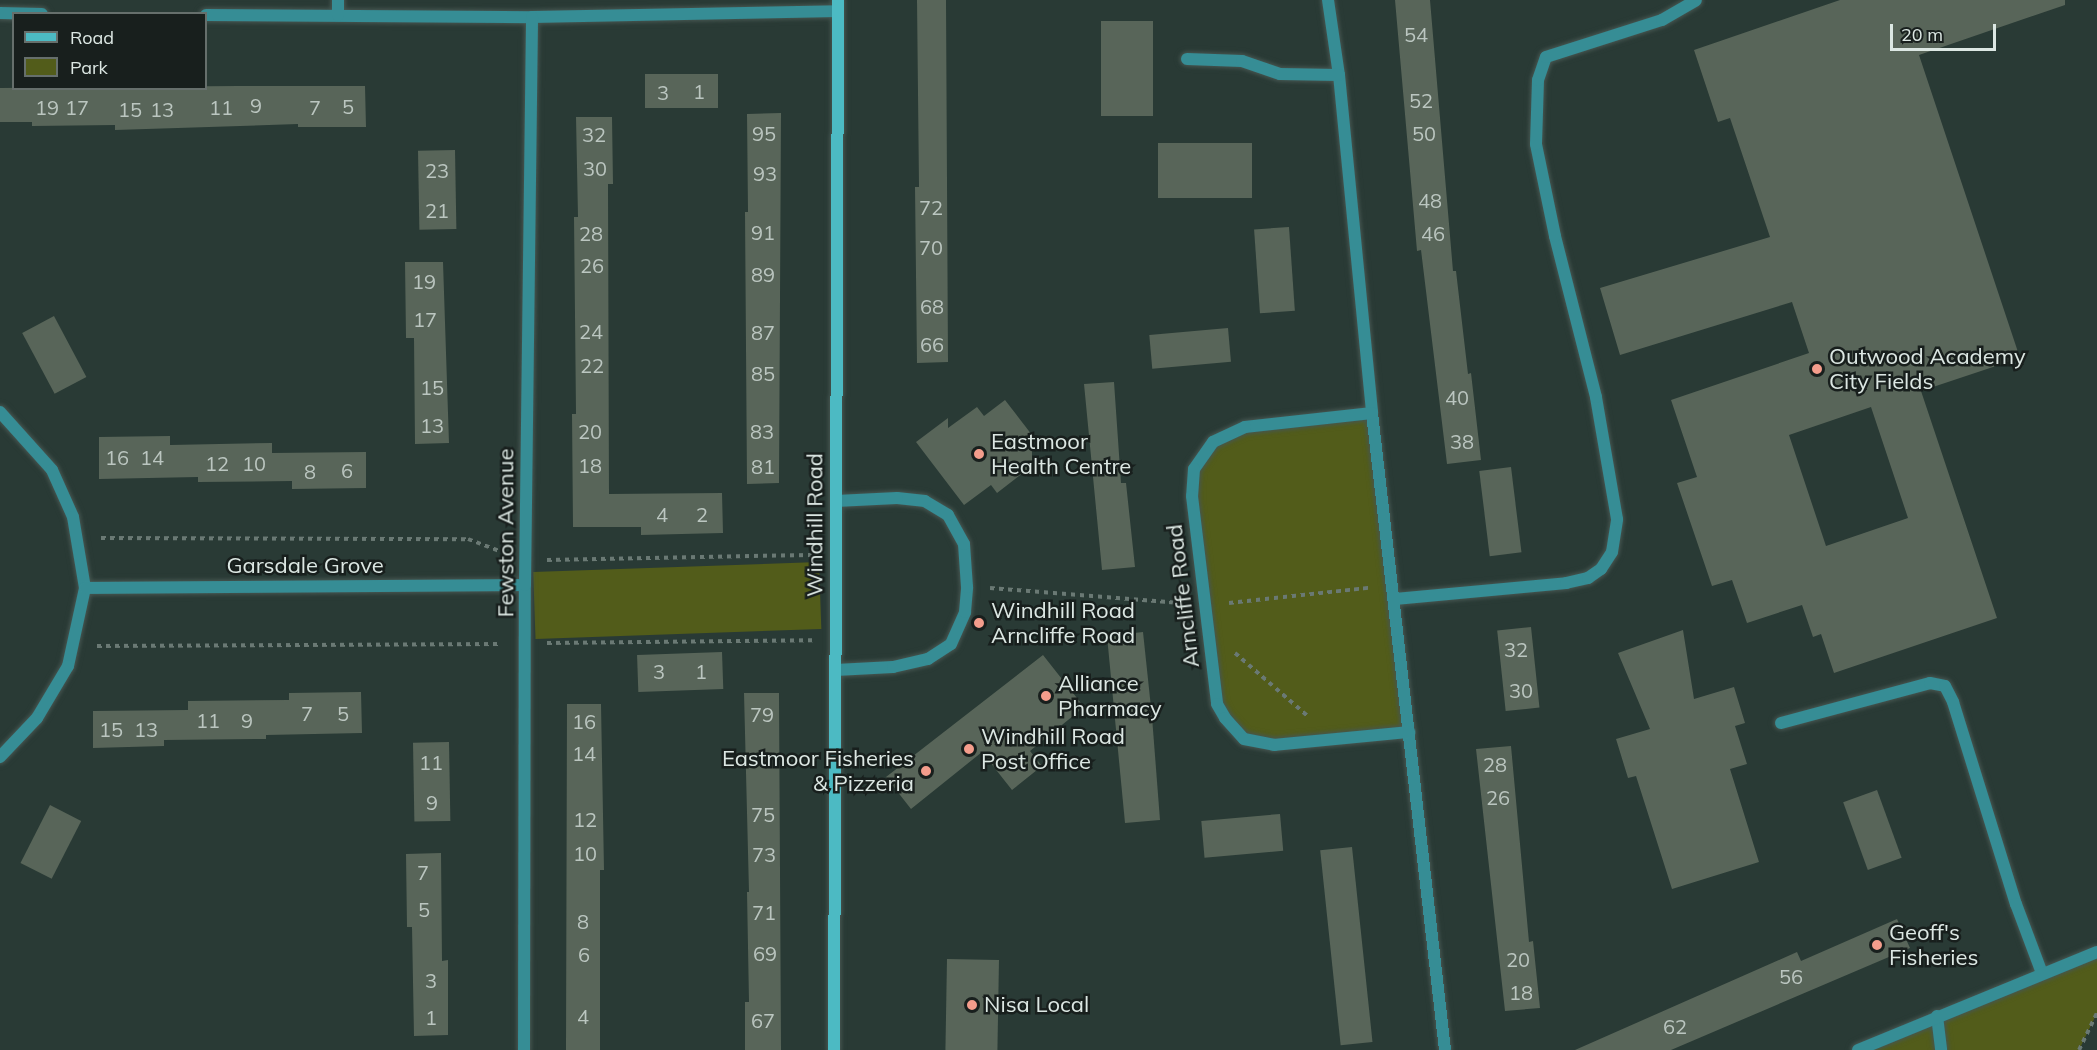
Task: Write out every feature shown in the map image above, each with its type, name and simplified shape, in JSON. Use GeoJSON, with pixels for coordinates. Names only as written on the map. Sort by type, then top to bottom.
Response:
{"type":"FeatureCollection","features":[{"type":"Feature","properties":{"kind":"street"},"geometry":{"type":"LineString","coordinates":[[338,0],[338,15]]}},
{"type":"Feature","properties":{"kind":"street"},"geometry":{"type":"LineString","coordinates":[[1328,0],[1339,75],[1372,412],[1445,1050]]}},
{"type":"Feature","properties":{"kind":"street"},"geometry":{"type":"LineString","coordinates":[[1395,599],[1566,583],[1588,578],[1601,569],[1612,552],[1617,519],[1596,398],[1555,236],[1536,144],[1538,80],[1546,57],[1662,20],[1696,0]]}},
{"type":"Feature","properties":{"kind":"street"},"geometry":{"type":"LineString","coordinates":[[207,15],[532,16],[838,6]]}},
{"type":"Feature","properties":{"kind":"street","name":"Windhill Road"},"geometry":{"type":"LineString","coordinates":[[834,1050],[838,6]]}},
{"type":"Feature","properties":{"kind":"street","name":"Fewston Avenue"},"geometry":{"type":"LineString","coordinates":[[524,1050],[525,585],[532,16]]}},
{"type":"Feature","properties":{"kind":"street"},"geometry":{"type":"LineString","coordinates":[[1187,59],[1242,61],[1280,74],[1339,75]]}},
{"type":"Feature","properties":{"kind":"street"},"geometry":{"type":"LineString","coordinates":[[0,412],[52,470],[73,517],[85,588],[68,666],[37,718],[0,757]]}},
{"type":"Feature","properties":{"kind":"street","name":"Arncliffe Road"},"geometry":{"type":"LineString","coordinates":[[1372,412],[1245,427],[1213,442],[1194,469],[1192,496],[1216,704],[1244,739],[1274,745],[1409,732]]}},
{"type":"Feature","properties":{"kind":"street"},"geometry":{"type":"LineString","coordinates":[[836,501],[897,498],[925,501],[948,515],[964,544],[967,587],[965,612],[951,644],[928,659],[893,667],[836,670]]}},
{"type":"Feature","properties":{"kind":"street","name":"Garsdale Grove"},"geometry":{"type":"LineString","coordinates":[[85,588],[525,585]]}},
{"type":"Feature","properties":{"kind":"street"},"geometry":{"type":"LineString","coordinates":[[1781,723],[1930,683],[1945,686],[1950,692],[2016,904],[2042,973]]}},
{"type":"Feature","properties":{"kind":"street"},"geometry":{"type":"LineString","coordinates":[[1858,1050],[2097,952]]}},
{"type":"Feature","properties":{"kind":"street"},"geometry":{"type":"LineString","coordinates":[[1937,1016],[1941,1050]]}},
{"type":"Feature","properties":{"kind":"path"},"geometry":{"type":"LineString","coordinates":[[76,537],[468,539],[526,560],[836,554]]}},
{"type":"Feature","properties":{"kind":"path"},"geometry":{"type":"LineString","coordinates":[[1208,629],[1335,739]]}},
{"type":"Feature","properties":{"kind":"path"},"geometry":{"type":"LineString","coordinates":[[72,646],[526,644],[836,639]]}},
{"type":"Feature","properties":{"kind":"path"},"geometry":{"type":"LineString","coordinates":[[2079,1050],[2097,1013]]}},
{"type":"Feature","properties":{"kind":"green space"},"geometry":{"type":"Polygon","coordinates":[[[1372,413],[1409,732],[1274,745],[1244,739],[1217,704],[1194,469],[1213,442],[1245,427],[1372,413]]]}},
{"type":"Feature","properties":{"kind":"green space"},"geometry":{"type":"Polygon","coordinates":[[[819,562],[821,629],[536,639],[533,572],[819,562]]]}},
{"type":"Feature","properties":{"kind":"green space"},"geometry":{"type":"Polygon","coordinates":[[[2097,952],[2097,1013],[2079,1050],[1858,1050],[2097,952]]]}},
{"type":"Feature","properties":{"kind":"building"},"geometry":{"type":"Polygon","coordinates":[[[917,0],[946,0],[948,362],[917,363],[915,187],[919,187],[917,0]]]}},
{"type":"Feature","properties":{"kind":"building"},"geometry":{"type":"Polygon","coordinates":[[[1395,0],[1430,0],[1453,271],[1456,271],[1481,460],[1447,464],[1421,250],[1417,251],[1395,0]]]}},
{"type":"Feature","properties":{"kind":"building"},"geometry":{"type":"Polygon","coordinates":[[[1840,0],[2065,0],[2065,5],[1919,55],[2020,358],[1921,391],[1997,618],[1834,673],[1821,634],[1813,637],[1802,605],[1747,623],[1732,580],[1712,586],[1677,483],[1697,477],[1671,400],[1809,353],[1792,302],[1620,355],[1600,288],[1770,237],[1730,118],[1718,122],[1694,50],[1840,0]],[[1871,407],[1789,435],[1826,546],[1908,518],[1871,407]]]}},
{"type":"Feature","properties":{"kind":"building"},"geometry":{"type":"Polygon","coordinates":[[[1101,21],[1153,21],[1153,116],[1101,116],[1101,21]]]}},
{"type":"Feature","properties":{"kind":"building"},"geometry":{"type":"Polygon","coordinates":[[[645,74],[718,74],[718,108],[645,108],[645,74]]]}},
{"type":"Feature","properties":{"kind":"building"},"geometry":{"type":"Polygon","coordinates":[[[207,86],[365,86],[366,127],[298,127],[298,124],[115,130],[115,125],[32,126],[32,122],[0,122],[0,88],[12,88],[12,90],[207,90],[207,86]]]}},
{"type":"Feature","properties":{"kind":"building"},"geometry":{"type":"Polygon","coordinates":[[[781,113],[779,483],[747,484],[745,212],[748,212],[747,114],[781,113]]]}},
{"type":"Feature","properties":{"kind":"building"},"geometry":{"type":"Polygon","coordinates":[[[576,117],[612,117],[613,184],[608,184],[609,494],[722,493],[723,533],[641,535],[641,527],[573,527],[572,414],[576,414],[574,217],[578,217],[576,117]]]}},
{"type":"Feature","properties":{"kind":"building"},"geometry":{"type":"Polygon","coordinates":[[[1158,143],[1252,143],[1252,198],[1158,198],[1158,143]]]}},
{"type":"Feature","properties":{"kind":"building"},"geometry":{"type":"Polygon","coordinates":[[[455,150],[456,229],[419,230],[418,151],[455,150]]]}},
{"type":"Feature","properties":{"kind":"building"},"geometry":{"type":"Polygon","coordinates":[[[1289,227],[1295,311],[1260,313],[1254,229],[1289,227]]]}},
{"type":"Feature","properties":{"kind":"building"},"geometry":{"type":"Polygon","coordinates":[[[405,262],[443,262],[449,443],[415,444],[414,338],[406,338],[405,262]]]}},
{"type":"Feature","properties":{"kind":"building"},"geometry":{"type":"Polygon","coordinates":[[[54,316],[86,377],[55,394],[22,333],[54,316]]]}},
{"type":"Feature","properties":{"kind":"building"},"geometry":{"type":"Polygon","coordinates":[[[1228,328],[1231,362],[1152,369],[1149,335],[1228,328]]]}},
{"type":"Feature","properties":{"kind":"building"},"geometry":{"type":"Polygon","coordinates":[[[1114,382],[1121,483],[1126,483],[1135,567],[1102,570],[1084,384],[1114,382]]]}},
{"type":"Feature","properties":{"kind":"building","name":"Eastmoor Health Centre"},"geometry":{"type":"Polygon","coordinates":[[[1005,400],[1032,435],[1032,466],[997,493],[991,485],[964,505],[916,442],[948,418],[948,428],[977,407],[984,416],[1005,400]]]}},
{"type":"Feature","properties":{"kind":"building"},"geometry":{"type":"Polygon","coordinates":[[[170,436],[170,445],[272,443],[272,453],[366,452],[366,488],[292,489],[292,481],[198,482],[198,477],[99,479],[99,437],[170,436]]]}},
{"type":"Feature","properties":{"kind":"building"},"geometry":{"type":"Polygon","coordinates":[[[1511,467],[1521,552],[1490,556],[1479,471],[1511,467]]]}},
{"type":"Feature","properties":{"kind":"building"},"geometry":{"type":"Polygon","coordinates":[[[1531,627],[1539,708],[1506,711],[1497,631],[1531,627]]]}},
{"type":"Feature","properties":{"kind":"building"},"geometry":{"type":"Polygon","coordinates":[[[1683,630],[1694,699],[1734,687],[1745,723],[1735,726],[1747,764],[1730,769],[1759,862],[1672,889],[1636,776],[1628,778],[1616,739],[1650,729],[1618,653],[1683,630]]]}},
{"type":"Feature","properties":{"kind":"building"},"geometry":{"type":"Polygon","coordinates":[[[1143,632],[1160,820],[1125,823],[1107,636],[1143,632]]]}},
{"type":"Feature","properties":{"kind":"building"},"geometry":{"type":"Polygon","coordinates":[[[722,652],[723,689],[638,692],[637,655],[722,652]]]}},
{"type":"Feature","properties":{"kind":"building"},"geometry":{"type":"Polygon","coordinates":[[[1043,655],[1084,707],[1030,751],[1042,766],[1012,790],[982,752],[911,809],[886,777],[1043,655]]]}},
{"type":"Feature","properties":{"kind":"building"},"geometry":{"type":"Polygon","coordinates":[[[361,692],[362,733],[266,735],[266,739],[164,740],[164,746],[93,748],[93,711],[188,710],[188,701],[289,700],[289,693],[361,692]]]}},
{"type":"Feature","properties":{"kind":"building"},"geometry":{"type":"Polygon","coordinates":[[[744,693],[779,693],[781,1050],[745,1050],[745,1002],[749,1002],[747,892],[749,892],[744,693]]]}},
{"type":"Feature","properties":{"kind":"building"},"geometry":{"type":"Polygon","coordinates":[[[567,704],[601,704],[604,870],[600,870],[600,1050],[566,1050],[567,704]]]}},
{"type":"Feature","properties":{"kind":"building"},"geometry":{"type":"Polygon","coordinates":[[[449,742],[450,821],[414,822],[413,743],[449,742]]]}},
{"type":"Feature","properties":{"kind":"building"},"geometry":{"type":"Polygon","coordinates":[[[1511,746],[1529,942],[1533,941],[1540,1008],[1505,1011],[1476,749],[1511,746]]]}},
{"type":"Feature","properties":{"kind":"building"},"geometry":{"type":"Polygon","coordinates":[[[1877,790],[1902,858],[1868,870],[1843,802],[1877,790]]]}},
{"type":"Feature","properties":{"kind":"building"},"geometry":{"type":"Polygon","coordinates":[[[50,805],[81,821],[52,879],[20,863],[50,805]]]}},
{"type":"Feature","properties":{"kind":"building"},"geometry":{"type":"Polygon","coordinates":[[[1280,814],[1283,851],[1205,858],[1201,821],[1280,814]]]}},
{"type":"Feature","properties":{"kind":"building"},"geometry":{"type":"Polygon","coordinates":[[[1352,847],[1372,1042],[1341,1045],[1320,850],[1352,847]]]}},
{"type":"Feature","properties":{"kind":"building"},"geometry":{"type":"Polygon","coordinates":[[[441,853],[442,961],[448,960],[448,1035],[414,1036],[412,927],[407,927],[406,854],[441,853]]]}},
{"type":"Feature","properties":{"kind":"building"},"geometry":{"type":"Polygon","coordinates":[[[1897,919],[1910,948],[1671,1050],[1575,1050],[1797,952],[1801,961],[1897,919]]]}},
{"type":"Feature","properties":{"kind":"building","name":"Nisa Local"},"geometry":{"type":"Polygon","coordinates":[[[947,959],[999,960],[997,1050],[945,1050],[947,959]]]}},
{"type":"Feature","properties":{"kind":"place","name":"Outwood Academy City Fields"},"geometry":{"type":"Point","coordinates":[1817,369]}},
{"type":"Feature","properties":{"kind":"place","name":"Eastmoor Health Centre"},"geometry":{"type":"Point","coordinates":[979,454]}},
{"type":"Feature","properties":{"kind":"place","name":"Windhill Road Arncliffe Road"},"geometry":{"type":"Point","coordinates":[979,623]}},
{"type":"Feature","properties":{"kind":"place","name":"Alliance Pharmacy"},"geometry":{"type":"Point","coordinates":[1046,696]}},
{"type":"Feature","properties":{"kind":"place","name":"Windhill Road Post Office"},"geometry":{"type":"Point","coordinates":[969,749]}},
{"type":"Feature","properties":{"kind":"place","name":"Eastmoor Fisheries & Pizzeria"},"geometry":{"type":"Point","coordinates":[926,771]}},
{"type":"Feature","properties":{"kind":"place","name":"Geoff's Fisheries"},"geometry":{"type":"Point","coordinates":[1877,945]}},
{"type":"Feature","properties":{"kind":"place","name":"Nisa Local"},"geometry":{"type":"Point","coordinates":[972,1005]}}]}
